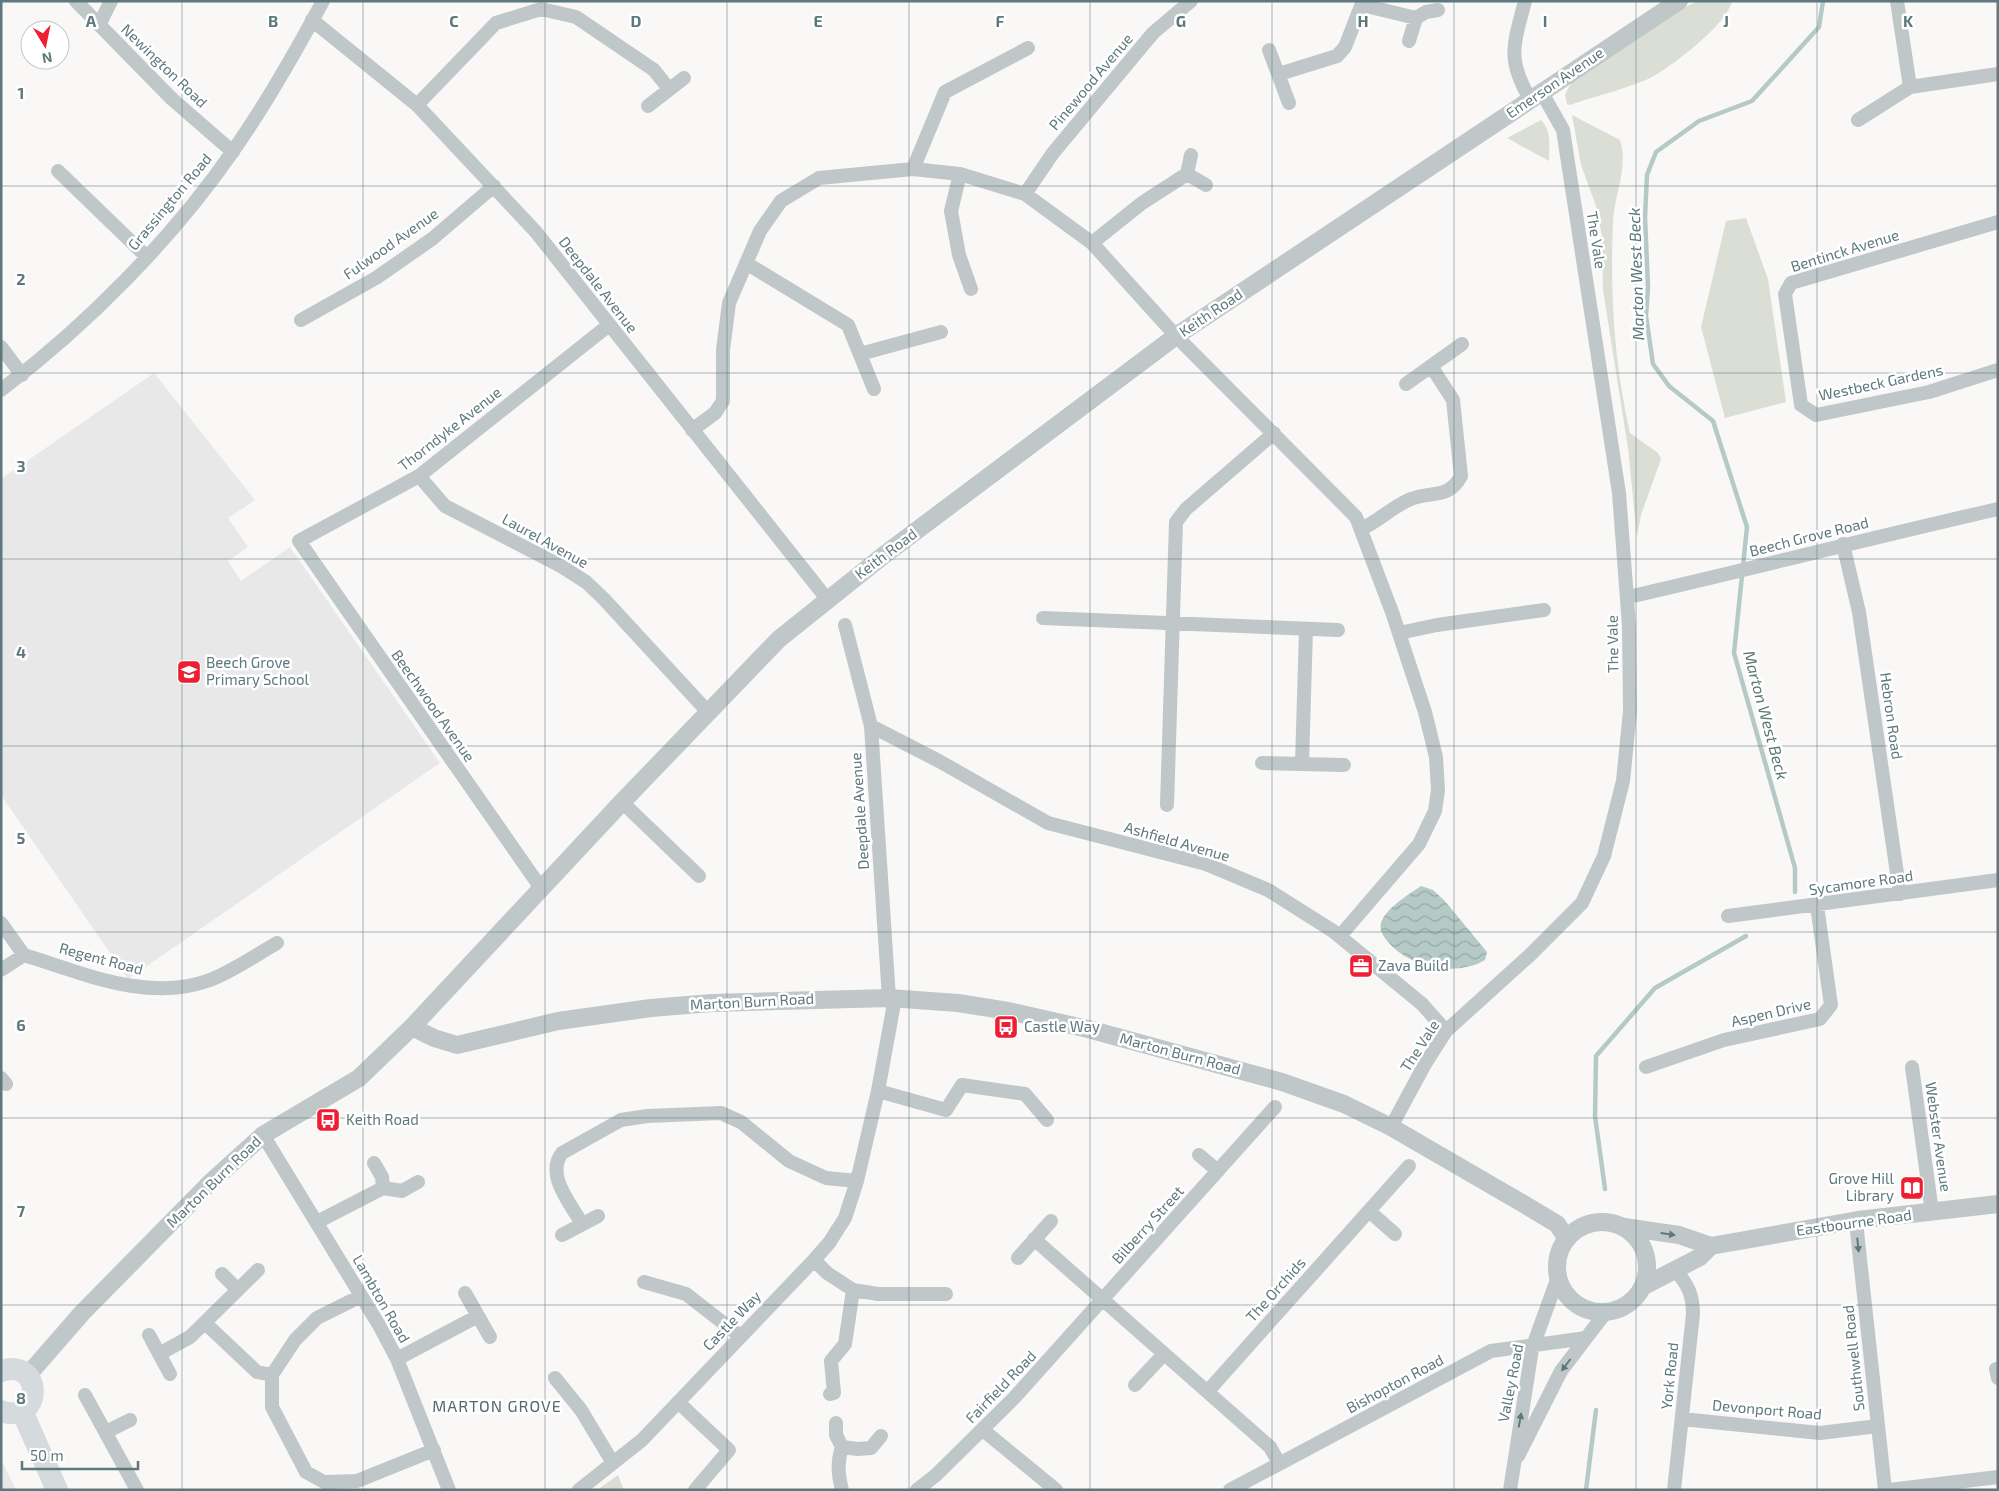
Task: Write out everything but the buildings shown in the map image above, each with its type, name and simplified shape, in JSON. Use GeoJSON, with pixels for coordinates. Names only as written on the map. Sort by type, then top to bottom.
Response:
{"type":"FeatureCollection","features":[{"type":"Feature","properties":{"kind":"main road"},"geometry":{"type":"LineString","coordinates":[[1,1371],[15,1369],[28,1376],[32,1381],[34,1395],[28,1407],[12,1411],[57,1490]]}},
{"type":"Feature","properties":{"kind":"street","name":"Newington Road"},"geometry":{"type":"LineString","coordinates":[[76,1],[172,98],[233,152]]}},
{"type":"Feature","properties":{"kind":"street"},"geometry":{"type":"LineString","coordinates":[[98,25],[111,1]]}},
{"type":"Feature","properties":{"kind":"street","name":"Grassington Road"},"geometry":{"type":"LineString","coordinates":[[1,390],[22,375],[112,293],[192,205],[233,152],[278,82],[323,1]]}},
{"type":"Feature","properties":{"kind":"street","name":"Pinewood Avenue"},"geometry":{"type":"LineString","coordinates":[[1025,194],[1053,153],[1153,33],[1191,1]]}},
{"type":"Feature","properties":{"kind":"street","name":"The Vale"},"geometry":{"type":"LineString","coordinates":[[1392,1127],[1425,1064],[1446,1031],[1530,955],[1582,903],[1604,856],[1623,781],[1630,711],[1628,596],[1619,493],[1563,130],[1536,95],[1518,78],[1513,47],[1525,1]]}},
{"type":"Feature","properties":{"kind":"street","name":"Emerson Avenue"},"geometry":{"type":"LineString","coordinates":[[1432,166],[1678,1]]}},
{"type":"Feature","properties":{"kind":"street"},"geometry":{"type":"LineString","coordinates":[[1897,1],[1910,87]]}},
{"type":"Feature","properties":{"kind":"street"},"geometry":{"type":"LineString","coordinates":[[1279,74],[1337,56],[1345,47],[1362,3],[1416,18]]}},
{"type":"Feature","properties":{"kind":"street"},"geometry":{"type":"LineString","coordinates":[[417,105],[496,24],[542,9],[576,17],[654,70],[669,89]]}},
{"type":"Feature","properties":{"kind":"street"},"geometry":{"type":"LineString","coordinates":[[1409,41],[1416,18],[1426,12],[1438,10]]}},
{"type":"Feature","properties":{"kind":"street","name":"Deepdale Avenue"},"geometry":{"type":"LineString","coordinates":[[312,20],[417,105],[536,232],[827,599]]}},
{"type":"Feature","properties":{"kind":"street"},"geometry":{"type":"LineString","coordinates":[[913,169],[945,92],[1028,48]]}},
{"type":"Feature","properties":{"kind":"street"},"geometry":{"type":"LineString","coordinates":[[1269,50],[1289,103]]}},
{"type":"Feature","properties":{"kind":"street"},"geometry":{"type":"LineString","coordinates":[[1858,120],[1910,87],[1998,74]]}},
{"type":"Feature","properties":{"kind":"street"},"geometry":{"type":"LineString","coordinates":[[648,106],[684,78]]}},
{"type":"Feature","properties":{"kind":"street"},"geometry":{"type":"LineString","coordinates":[[1092,243],[1142,203],[1187,174],[1191,154]]}},
{"type":"Feature","properties":{"kind":"street","name":"Keith Road"},"geometry":{"type":"LineString","coordinates":[[412,1028],[622,802],[779,639],[827,599],[1176,336],[1432,166]]}},
{"type":"Feature","properties":{"kind":"street"},"geometry":{"type":"LineString","coordinates":[[692,430],[715,413],[722,401],[723,350],[729,303],[760,231],[781,201],[820,178],[913,169],[960,174],[1025,194],[1092,243],[1176,336],[1356,517],[1399,633],[1425,712],[1436,757],[1439,776],[1435,811],[1420,844],[1408,860],[1340,936]]}},
{"type":"Feature","properties":{"kind":"street"},"geometry":{"type":"LineString","coordinates":[[58,171],[146,256]]}},
{"type":"Feature","properties":{"kind":"street"},"geometry":{"type":"LineString","coordinates":[[960,174],[951,210],[958,255],[971,289]]}},
{"type":"Feature","properties":{"kind":"street"},"geometry":{"type":"LineString","coordinates":[[1187,174],[1206,185]]}},
{"type":"Feature","properties":{"kind":"street","name":"Fulwood Avenue"},"geometry":{"type":"LineString","coordinates":[[301,320],[376,278],[432,239],[494,186]]}},
{"type":"Feature","properties":{"kind":"street","name":"Bentinck Avenue"},"geometry":{"type":"LineString","coordinates":[[1801,405],[1785,294],[1790,283],[1998,222]]}},
{"type":"Feature","properties":{"kind":"street"},"geometry":{"type":"LineString","coordinates":[[746,263],[848,325],[874,389]]}},
{"type":"Feature","properties":{"kind":"street","name":"Thorndyke Avenue"},"geometry":{"type":"LineString","coordinates":[[299,541],[419,476],[609,325]]}},
{"type":"Feature","properties":{"kind":"street"},"geometry":{"type":"LineString","coordinates":[[860,354],[941,332]]}},
{"type":"Feature","properties":{"kind":"street"},"geometry":{"type":"LineString","coordinates":[[1406,384],[1462,344]]}},
{"type":"Feature","properties":{"kind":"street"},"geometry":{"type":"LineString","coordinates":[[1,347],[22,375]]}},
{"type":"Feature","properties":{"kind":"street"},"geometry":{"type":"LineString","coordinates":[[1361,529],[1410,499],[1448,492],[1456,487],[1461,476],[1453,400],[1431,366]]}},
{"type":"Feature","properties":{"kind":"street","name":"Westbeck Gardens"},"geometry":{"type":"LineString","coordinates":[[1801,405],[1816,415],[1929,392],[1998,370]]}},
{"type":"Feature","properties":{"kind":"street"},"geometry":{"type":"LineString","coordinates":[[1167,805],[1176,522],[1186,509],[1274,433]]}},
{"type":"Feature","properties":{"kind":"street","name":"Laurel Avenue"},"geometry":{"type":"LineString","coordinates":[[419,476],[445,506],[562,566],[586,582],[708,712]]}},
{"type":"Feature","properties":{"kind":"street","name":"Beech Grove Road"},"geometry":{"type":"LineString","coordinates":[[1628,596],[1734,573],[1843,544],[1998,509]]}},
{"type":"Feature","properties":{"kind":"street","name":"Beechwood Avenue"},"geometry":{"type":"LineString","coordinates":[[299,541],[541,888]]}},
{"type":"Feature","properties":{"kind":"street","name":"Hebron Road"},"geometry":{"type":"LineString","coordinates":[[1843,544],[1859,612],[1900,894]]}},
{"type":"Feature","properties":{"kind":"street"},"geometry":{"type":"LineString","coordinates":[[1399,633],[1437,625],[1544,610]]}},
{"type":"Feature","properties":{"kind":"street"},"geometry":{"type":"LineString","coordinates":[[1043,618],[1338,630]]}},
{"type":"Feature","properties":{"kind":"street","name":"Deepdale Avenue"},"geometry":{"type":"LineString","coordinates":[[845,625],[871,726],[892,998]]}},
{"type":"Feature","properties":{"kind":"street"},"geometry":{"type":"LineString","coordinates":[[1302,764],[1306,628]]}},
{"type":"Feature","properties":{"kind":"street","name":"Ashfield Avenue"},"geometry":{"type":"LineString","coordinates":[[871,726],[939,761],[1048,823],[1206,864],[1268,890],[1340,936],[1422,1004],[1446,1031]]}},
{"type":"Feature","properties":{"kind":"street"},"geometry":{"type":"LineString","coordinates":[[1262,764],[1344,765]]}},
{"type":"Feature","properties":{"kind":"street"},"geometry":{"type":"LineString","coordinates":[[622,802],[699,876]]}},
{"type":"Feature","properties":{"kind":"street","name":"Sycamore Road"},"geometry":{"type":"LineString","coordinates":[[1728,916],[1817,906],[1998,880]]}},
{"type":"Feature","properties":{"kind":"street","name":"Aspen Drive"},"geometry":{"type":"LineString","coordinates":[[1646,1066],[1724,1040],[1820,1019],[1831,1005],[1817,906]]}},
{"type":"Feature","properties":{"kind":"street"},"geometry":{"type":"LineString","coordinates":[[1,923],[24,955],[1,970]]}},
{"type":"Feature","properties":{"kind":"street","name":"Regent Road"},"geometry":{"type":"LineString","coordinates":[[24,955],[124,986],[164,990],[210,980],[278,943]]}},
{"type":"Feature","properties":{"kind":"street","name":"Marton Burn Road"},"geometry":{"type":"LineString","coordinates":[[28,1376],[82,1313],[210,1183],[263,1135],[359,1078],[412,1028],[434,1038],[457,1045],[558,1021],[651,1008],[712,1003],[892,998],[958,1003],[1008,1011],[1088,1029],[1282,1082],[1344,1104],[1392,1127],[1557,1224],[1567,1238]]}},
{"type":"Feature","properties":{"kind":"street","name":"Castle Way"},"geometry":{"type":"LineString","coordinates":[[579,1490],[642,1440],[814,1260],[829,1243],[845,1218],[857,1181],[878,1091],[892,998]]}},
{"type":"Feature","properties":{"kind":"street","name":"Webster Avenue"},"geometry":{"type":"LineString","coordinates":[[1912,1067],[1932,1212]]}},
{"type":"Feature","properties":{"kind":"street"},"geometry":{"type":"LineString","coordinates":[[878,1091],[946,1110],[962,1085],[1025,1094],[1047,1120]]}},
{"type":"Feature","properties":{"kind":"street","name":"Bilberry Street"},"geometry":{"type":"LineString","coordinates":[[1103,1301],[1275,1107]]}},
{"type":"Feature","properties":{"kind":"street"},"geometry":{"type":"LineString","coordinates":[[582,1224],[556,1176],[555,1165],[562,1153],[621,1120],[647,1116],[721,1113],[741,1122],[789,1162],[826,1178],[857,1181]]}},
{"type":"Feature","properties":{"kind":"street","name":"Lambton Road"},"geometry":{"type":"LineString","coordinates":[[263,1135],[317,1222],[397,1359],[449,1490]]}},
{"type":"Feature","properties":{"kind":"street"},"geometry":{"type":"LineString","coordinates":[[1199,1155],[1218,1171]]}},
{"type":"Feature","properties":{"kind":"street"},"geometry":{"type":"LineString","coordinates":[[374,1163],[382,1177],[383,1188]]}},
{"type":"Feature","properties":{"kind":"street","name":"The Orchids"},"geometry":{"type":"LineString","coordinates":[[1208,1391],[1409,1166]]}},
{"type":"Feature","properties":{"kind":"street"},"geometry":{"type":"LineString","coordinates":[[317,1222],[383,1188],[402,1191],[418,1182]]}},
{"type":"Feature","properties":{"kind":"street","name":"Eastbourne Road"},"geometry":{"type":"LineString","coordinates":[[1711,1246],[1856,1222],[1998,1204]]}},
{"type":"Feature","properties":{"kind":"street"},"geometry":{"type":"LineString","coordinates":[[1369,1211],[1395,1234]]}},
{"type":"Feature","properties":{"kind":"street"},"geometry":{"type":"LineString","coordinates":[[562,1235],[598,1216]]}},
{"type":"Feature","properties":{"kind":"street"},"geometry":{"type":"LineString","coordinates":[[1018,1258],[1051,1221]]}},
{"type":"Feature","properties":{"kind":"street"},"geometry":{"type":"LineString","coordinates":[[1624,1227],[1640,1242],[1645,1252],[1646,1276],[1642,1287],[1628,1304],[1606,1312],[1593,1311],[1571,1299],[1563,1289],[1558,1277],[1557,1264],[1560,1250],[1567,1238],[1577,1229],[1590,1224],[1604,1222],[1678,1235],[1711,1246],[1700,1257],[1642,1287]]}},
{"type":"Feature","properties":{"kind":"street","name":"Southwell Road"},"geometry":{"type":"LineString","coordinates":[[1856,1222],[1885,1490]]}},
{"type":"Feature","properties":{"kind":"street"},"geometry":{"type":"LineString","coordinates":[[1034,1240],[1270,1447],[1279,1463]]}},
{"type":"Feature","properties":{"kind":"street"},"geometry":{"type":"LineString","coordinates":[[814,1260],[827,1273],[853,1290],[878,1294],[946,1294]]}},
{"type":"Feature","properties":{"kind":"street"},"geometry":{"type":"LineString","coordinates":[[159,1354],[190,1337],[258,1270]]}},
{"type":"Feature","properties":{"kind":"street","name":"York Road"},"geometry":{"type":"LineString","coordinates":[[1674,1490],[1693,1314],[1693,1296],[1686,1282],[1676,1271]]}},
{"type":"Feature","properties":{"kind":"street"},"geometry":{"type":"LineString","coordinates":[[222,1274],[238,1290]]}},
{"type":"Feature","properties":{"kind":"street","name":"Valley Road"},"geometry":{"type":"LineString","coordinates":[[1510,1490],[1533,1346],[1558,1277]]}},
{"type":"Feature","properties":{"kind":"street"},"geometry":{"type":"LineString","coordinates":[[644,1282],[686,1294],[740,1336]]}},
{"type":"Feature","properties":{"kind":"street"},"geometry":{"type":"LineString","coordinates":[[830,1394],[834,1393],[831,1361],[845,1344],[853,1290]]}},
{"type":"Feature","properties":{"kind":"street"},"geometry":{"type":"LineString","coordinates":[[465,1293],[490,1337]]}},
{"type":"Feature","properties":{"kind":"street"},"geometry":{"type":"LineString","coordinates":[[361,1296],[317,1318],[295,1340],[272,1376],[272,1407],[306,1472],[322,1486],[357,1481],[434,1450]]}},
{"type":"Feature","properties":{"kind":"street","name":"Fairfield Road"},"geometry":{"type":"LineString","coordinates":[[917,1490],[983,1430],[1103,1301]]}},
{"type":"Feature","properties":{"kind":"street","name":"Valley Road"},"geometry":{"type":"LineString","coordinates":[[1512,1468],[1561,1371],[1606,1312]]}},
{"type":"Feature","properties":{"kind":"street"},"geometry":{"type":"LineString","coordinates":[[397,1359],[478,1316]]}},
{"type":"Feature","properties":{"kind":"street"},"geometry":{"type":"LineString","coordinates":[[206,1323],[257,1372],[272,1376]]}},
{"type":"Feature","properties":{"kind":"street"},"geometry":{"type":"LineString","coordinates":[[149,1335],[170,1374]]}},
{"type":"Feature","properties":{"kind":"street","name":"Bishopton Road"},"geometry":{"type":"LineString","coordinates":[[1230,1490],[1491,1351],[1586,1338]]}},
{"type":"Feature","properties":{"kind":"street"},"geometry":{"type":"LineString","coordinates":[[1135,1385],[1164,1354]]}},
{"type":"Feature","properties":{"kind":"street"},"geometry":{"type":"LineString","coordinates":[[555,1378],[581,1410],[613,1463]]}},
{"type":"Feature","properties":{"kind":"street"},"geometry":{"type":"LineString","coordinates":[[85,1395],[137,1490]]}},
{"type":"Feature","properties":{"kind":"street"},"geometry":{"type":"LineString","coordinates":[[678,1402],[729,1450],[695,1490]]}},
{"type":"Feature","properties":{"kind":"street","name":"Devonport Road"},"geometry":{"type":"LineString","coordinates":[[1682,1419],[1820,1433],[1878,1426]]}},
{"type":"Feature","properties":{"kind":"street"},"geometry":{"type":"LineString","coordinates":[[106,1432],[130,1420]]}},
{"type":"Feature","properties":{"kind":"street"},"geometry":{"type":"LineString","coordinates":[[836,1423],[836,1436],[842,1447],[838,1459],[842,1490]]}},
{"type":"Feature","properties":{"kind":"street"},"geometry":{"type":"LineString","coordinates":[[983,1430],[1056,1490]]}},
{"type":"Feature","properties":{"kind":"street"},"geometry":{"type":"LineString","coordinates":[[842,1447],[871,1448],[881,1436]]}},
{"type":"Feature","properties":{"kind":"street"},"geometry":{"type":"LineString","coordinates":[[1889,1490],[1998,1477]]}},
{"type":"Feature","properties":{"kind":"shaded area"},"geometry":{"type":"Polygon","coordinates":[[[1698,1],[1732,1],[1728,11],[1709,34],[1656,75],[1628,87],[1570,105],[1567,104],[1565,94],[1572,82],[1679,10],[1698,1]]]}},
{"type":"Feature","properties":{"kind":"shaded area"},"geometry":{"type":"Polygon","coordinates":[[[1572,115],[1620,140],[1622,150],[1622,171],[1614,212],[1612,249],[1614,328],[1620,381],[1630,433],[1658,453],[1661,459],[1641,515],[1637,537],[1628,448],[1603,290],[1602,236],[1596,206],[1581,165],[1572,115]]]}},
{"type":"Feature","properties":{"kind":"shaded area"},"geometry":{"type":"Polygon","coordinates":[[[1541,120],[1545,124],[1548,134],[1549,161],[1507,138],[1541,120]]]}},
{"type":"Feature","properties":{"kind":"shaded area"},"geometry":{"type":"Polygon","coordinates":[[[1746,218],[1768,279],[1786,402],[1725,418],[1701,327],[1726,221],[1746,218]]]}},
{"type":"Feature","properties":{"kind":"shaded area","name":"Beech Grove Primary School"},"geometry":{"type":"Polygon","coordinates":[[[154,373],[255,500],[228,518],[248,547],[228,561],[241,581],[290,547],[440,763],[128,979],[1,795],[1,479],[154,373]]]}},
{"type":"Feature","properties":{"kind":"shaded area"},"geometry":{"type":"Polygon","coordinates":[[[1,1459],[16,1490],[1,1490],[1,1459]]]}},
{"type":"Feature","properties":{"kind":"shaded area"},"geometry":{"type":"Polygon","coordinates":[[[618,1475],[624,1490],[597,1490],[618,1475]]]}},
{"type":"Feature","properties":{"kind":"water"},"geometry":{"type":"Polygon","coordinates":[[[1421,886],[1433,890],[1444,900],[1487,952],[1485,960],[1461,968],[1434,967],[1409,959],[1389,943],[1381,931],[1381,923],[1384,917],[1398,902],[1421,886]]]}},
{"type":"Feature","properties":{"kind":"waterway","name":"Marton West Beck"},"geometry":{"type":"LineString","coordinates":[[1795,892],[1795,868],[1734,653],[1747,527],[1713,421],[1669,386],[1653,364],[1646,316],[1648,287],[1645,217],[1647,175],[1656,152],[1699,121],[1752,101],[1819,27],[1823,1]]}},
{"type":"Feature","properties":{"kind":"waterway","name":"Marton West Beck"},"geometry":{"type":"LineString","coordinates":[[1605,1189],[1595,1116],[1596,1056],[1655,988],[1746,936]]}},
{"type":"Feature","properties":{"kind":"waterway"},"geometry":{"type":"LineString","coordinates":[[1586,1490],[1596,1410]]}},
{"type":"Feature","properties":{"kind":"place","name":"Beech Grove Primary School"},"geometry":{"type":"Point","coordinates":[189,672]}},
{"type":"Feature","properties":{"kind":"place","name":"Zava Build"},"geometry":{"type":"Point","coordinates":[1361,966]}},
{"type":"Feature","properties":{"kind":"place","name":"Castle Way"},"geometry":{"type":"Point","coordinates":[1006,1027]}},
{"type":"Feature","properties":{"kind":"place","name":"Keith Road"},"geometry":{"type":"Point","coordinates":[328,1120]}},
{"type":"Feature","properties":{"kind":"place","name":"Grove Hill Library"},"geometry":{"type":"Point","coordinates":[1912,1188]}},
{"type":"Feature","properties":{"kind":"district","name":"MARTON GROVE"},"geometry":{"type":"Point","coordinates":[497,1406]}}]}
